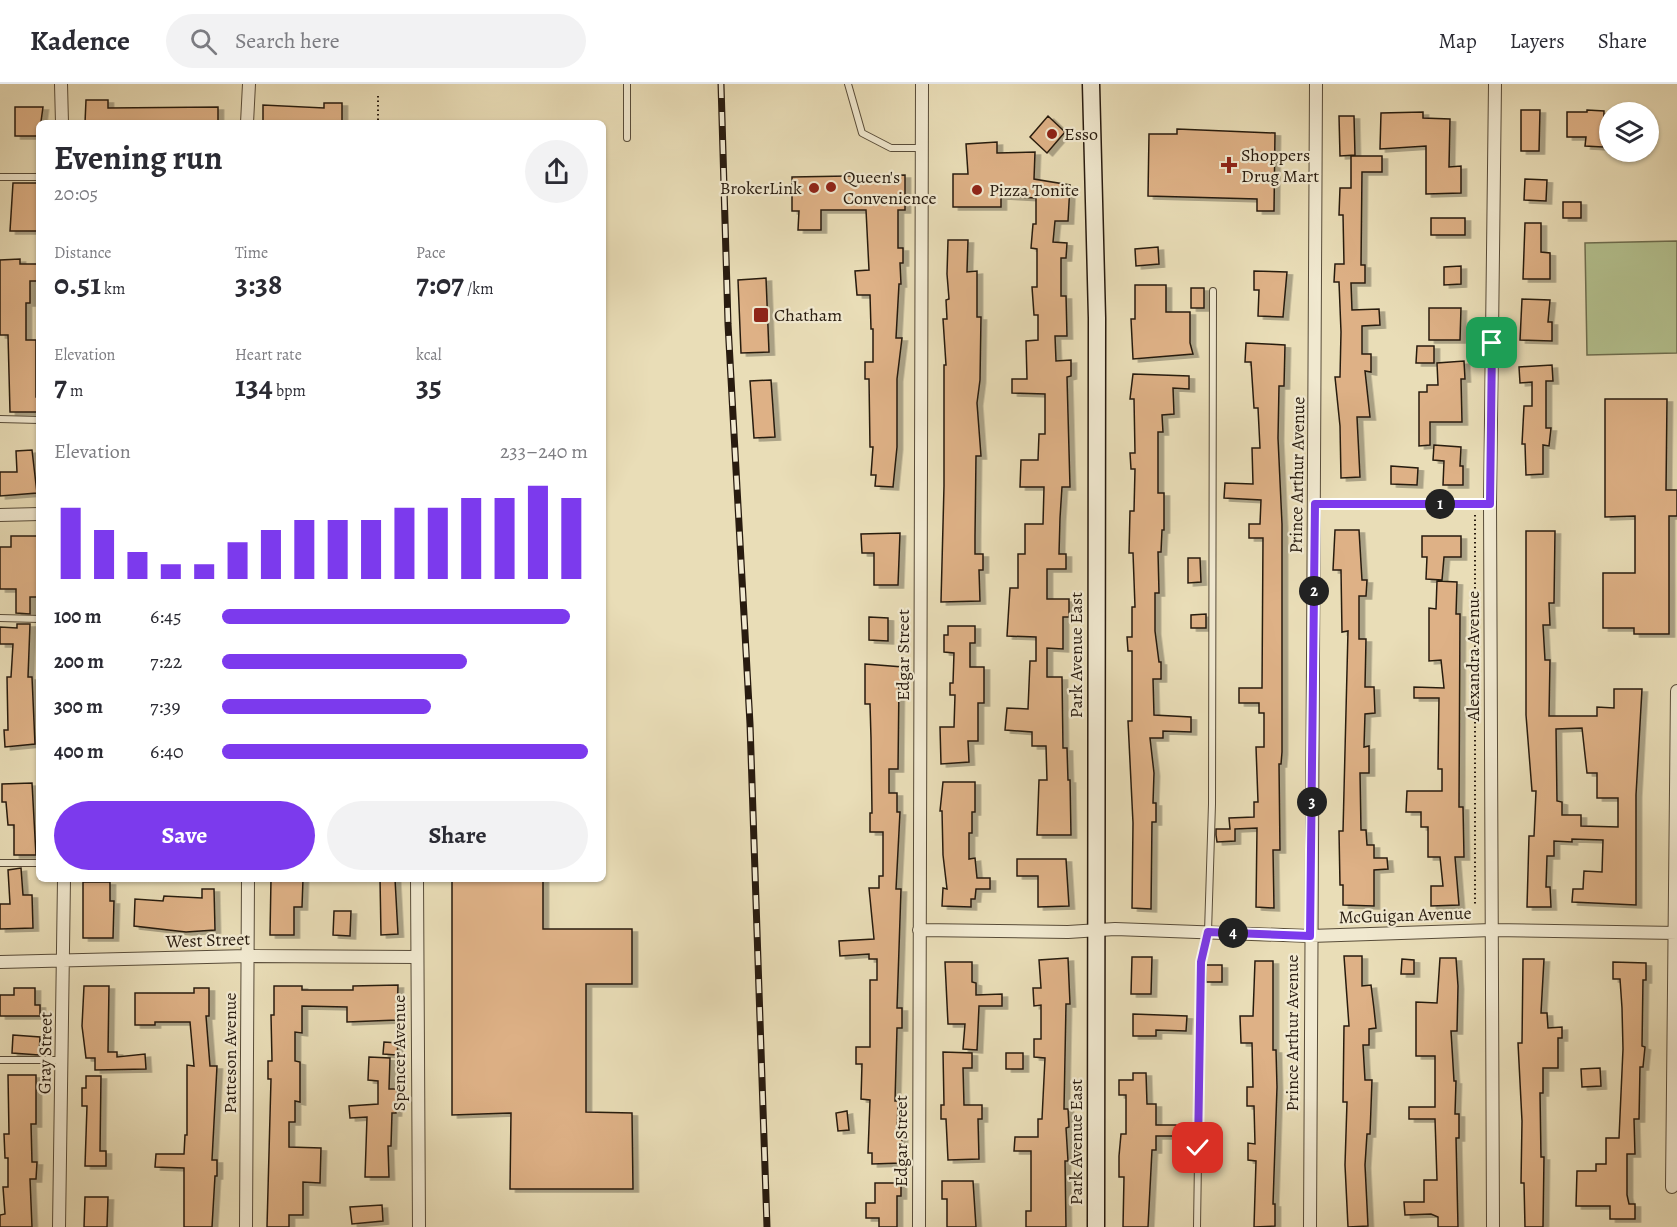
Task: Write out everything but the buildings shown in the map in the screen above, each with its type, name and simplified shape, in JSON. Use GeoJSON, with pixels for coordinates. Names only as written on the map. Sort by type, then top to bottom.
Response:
{"type":"FeatureCollection","features":[{"type":"Feature","properties":{"kind":"main road","name":"Park Avenue East"},"geometry":{"type":"LineString","coordinates":[[1092,84],[1097,318],[1096,1227]]}},
{"type":"Feature","properties":{"kind":"street"},"geometry":{"type":"LineString","coordinates":[[61,84],[62,120]]}},
{"type":"Feature","properties":{"kind":"street"},"geometry":{"type":"LineString","coordinates":[[247,120],[249,84]]}},
{"type":"Feature","properties":{"kind":"street","name":"Edgar Street"},"geometry":{"type":"LineString","coordinates":[[919,1227],[922,84]]}},
{"type":"Feature","properties":{"kind":"street","name":"Prince Arthur Avenue"},"geometry":{"type":"LineString","coordinates":[[1310,1227],[1316,84]]}},
{"type":"Feature","properties":{"kind":"street","name":"Alexandra Avenue"},"geometry":{"type":"LineString","coordinates":[[1493,1227],[1494,949],[1492,930],[1490,504],[1495,84]]}},
{"type":"Feature","properties":{"kind":"street"},"geometry":{"type":"LineString","coordinates":[[0,515],[36,514]]}},
{"type":"Feature","properties":{"kind":"street"},"geometry":{"type":"LineString","coordinates":[[1672,1187],[1677,691]]}},
{"type":"Feature","properties":{"kind":"street","name":"Gray Street"},"geometry":{"type":"LineString","coordinates":[[60,1227],[65,963],[64,882]]}},
{"type":"Feature","properties":{"kind":"street","name":"Patteson Avenue"},"geometry":{"type":"LineString","coordinates":[[246,1227],[248,882]]}},
{"type":"Feature","properties":{"kind":"street","name":"Spencer Avenue"},"geometry":{"type":"LineString","coordinates":[[417,882],[419,1227]]}},
{"type":"Feature","properties":{"kind":"street","name":"McGuigan Avenue"},"geometry":{"type":"LineString","coordinates":[[920,930],[1095,931],[1115,929],[1310,936],[1492,930],[1676,933]]}},
{"type":"Feature","properties":{"kind":"street","name":"West Street"},"geometry":{"type":"LineString","coordinates":[[0,962],[65,963],[248,956],[416,957]]}},
{"type":"Feature","properties":{"kind":"lane"},"geometry":{"type":"LineString","coordinates":[[627,84],[627,138]]}},
{"type":"Feature","properties":{"kind":"lane"},"geometry":{"type":"LineString","coordinates":[[848,84],[862,133],[891,148],[922,148]]}},
{"type":"Feature","properties":{"kind":"lane"},"geometry":{"type":"LineString","coordinates":[[0,177],[36,177]]}},
{"type":"Feature","properties":{"kind":"lane"},"geometry":{"type":"LineString","coordinates":[[1197,1227],[1201,962],[1208,932],[1212,804],[1213,291]]}},
{"type":"Feature","properties":{"kind":"lane"},"geometry":{"type":"LineString","coordinates":[[0,419],[36,420]]}},
{"type":"Feature","properties":{"kind":"lane"},"geometry":{"type":"LineString","coordinates":[[1315,504],[1490,504]]}},
{"type":"Feature","properties":{"kind":"lane"},"geometry":{"type":"LineString","coordinates":[[0,618],[36,619]]}},
{"type":"Feature","properties":{"kind":"lane"},"geometry":{"type":"LineString","coordinates":[[0,863],[36,862]]}},
{"type":"Feature","properties":{"kind":"lane"},"geometry":{"type":"LineString","coordinates":[[0,1060],[63,1060]]}},
{"type":"Feature","properties":{"kind":"path"},"geometry":{"type":"LineString","coordinates":[[378,96],[378,120]]}},
{"type":"Feature","properties":{"kind":"path"},"geometry":{"type":"LineString","coordinates":[[1475,514],[1475,905]]}},
{"type":"Feature","properties":{"kind":"green space"},"geometry":{"type":"Polygon","coordinates":[[[1677,241],[1677,353],[1587,355],[1585,243],[1677,241]]]}},
{"type":"Feature","properties":{"kind":"railway"},"geometry":{"type":"LineString","coordinates":[[721,84],[728,324],[750,724],[767,1227]]}},
{"type":"Feature","properties":{"kind":"place","name":"Esso"},"geometry":{"type":"Point","coordinates":[1052,134]}},
{"type":"Feature","properties":{"kind":"place","name":"Shoppers Drug Mart"},"geometry":{"type":"Point","coordinates":[1229,165]}},
{"type":"Feature","properties":{"kind":"place","name":"Queen's Convenience"},"geometry":{"type":"Point","coordinates":[831,187]}},
{"type":"Feature","properties":{"kind":"place","name":"BrokerLink"},"geometry":{"type":"Point","coordinates":[814,188]}},
{"type":"Feature","properties":{"kind":"place","name":"Pizza Tonite"},"geometry":{"type":"Point","coordinates":[977,190]}},
{"type":"Feature","properties":{"kind":"place","name":"Chatham"},"geometry":{"type":"Point","coordinates":[761,315]}},
{"type":"Feature","properties":{"kind":"route"},"geometry":{"type":"LineString","coordinates":[[1198,1148],[1201,962],[1208,932],[1310,936],[1315,504],[1490,504],[1492,343]]}}]}
